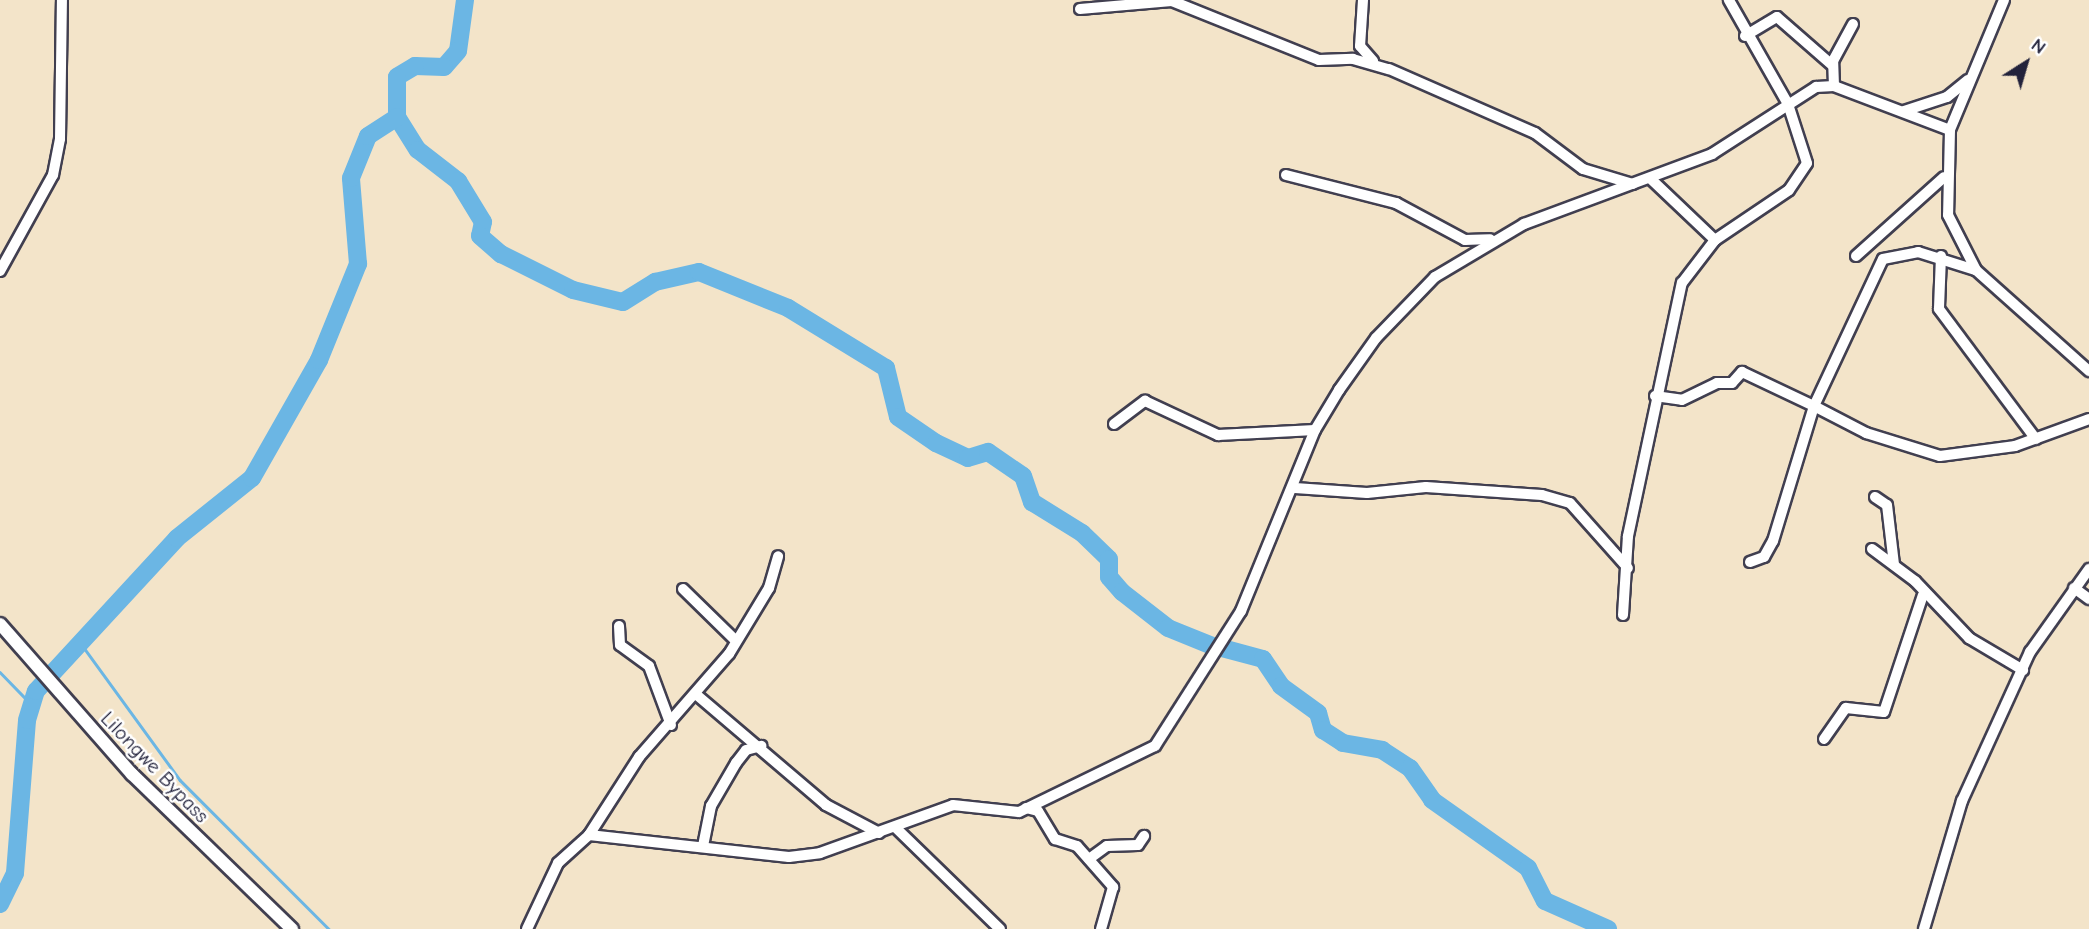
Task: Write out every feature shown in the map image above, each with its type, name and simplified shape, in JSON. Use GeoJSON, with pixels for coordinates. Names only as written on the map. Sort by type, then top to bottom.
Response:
{"type":"FeatureCollection","features":[{"type":"Feature","properties":{"kind":"main road","name":"Lilongwe Bypass"},"geometry":{"type":"LineString","coordinates":[[0,624],[56,691],[292,929]]}},
{"type":"Feature","properties":{"kind":"street"},"geometry":{"type":"LineString","coordinates":[[0,271],[53,175],[60,139],[62,0]]}},
{"type":"Feature","properties":{"kind":"street"},"geometry":{"type":"LineString","coordinates":[[1363,0],[1360,50],[1389,69]]}},
{"type":"Feature","properties":{"kind":"street"},"geometry":{"type":"LineString","coordinates":[[1623,615],[1628,536],[1640,502],[1656,396],[1682,283],[1715,240],[1804,174],[1803,143],[1788,104],[1745,36],[1729,0]]}},
{"type":"Feature","properties":{"kind":"street"},"geometry":{"type":"LineString","coordinates":[[2004,0],[1950,130],[1944,177],[1955,237],[1976,270],[2089,371]]}},
{"type":"Feature","properties":{"kind":"street"},"geometry":{"type":"LineString","coordinates":[[1080,9],[1172,1],[1319,60],[1353,59],[1389,69],[1535,133],[1583,169],[1634,184]]}},
{"type":"Feature","properties":{"kind":"street"},"geometry":{"type":"LineString","coordinates":[[1745,36],[1777,17],[1832,65]]}},
{"type":"Feature","properties":{"kind":"street"},"geometry":{"type":"LineString","coordinates":[[1835,86],[1832,65],[1853,24]]}},
{"type":"Feature","properties":{"kind":"street"},"geometry":{"type":"LineString","coordinates":[[1904,112],[1947,97],[1975,72]]}},
{"type":"Feature","properties":{"kind":"street"},"geometry":{"type":"LineString","coordinates":[[589,835],[789,857],[896,828],[953,805],[1009,813],[1026,808],[1165,738],[1241,611],[1295,488],[1315,430],[1395,315],[1435,277],[1493,239],[1651,179],[1741,139],[1816,87],[1835,86],[1950,130]]}},
{"type":"Feature","properties":{"kind":"street"},"geometry":{"type":"LineString","coordinates":[[1286,175],[1396,203],[1465,240],[1493,239]]}},
{"type":"Feature","properties":{"kind":"street"},"geometry":{"type":"LineString","coordinates":[[1856,256],[1944,177]]}},
{"type":"Feature","properties":{"kind":"street"},"geometry":{"type":"LineString","coordinates":[[1651,179],[1715,240]]}},
{"type":"Feature","properties":{"kind":"street"},"geometry":{"type":"LineString","coordinates":[[1749,562],[1764,557],[1773,541],[1814,406],[1883,259],[1918,252],[1941,256],[1976,270]]}},
{"type":"Feature","properties":{"kind":"street"},"geometry":{"type":"LineString","coordinates":[[1941,256],[1939,309],[2036,439]]}},
{"type":"Feature","properties":{"kind":"street"},"geometry":{"type":"LineString","coordinates":[[1656,396],[1692,397],[1717,383],[1731,383],[1742,372],[1866,433],[1940,456],[2036,439],[2089,419]]}},
{"type":"Feature","properties":{"kind":"street"},"geometry":{"type":"LineString","coordinates":[[1114,424],[1145,401],[1218,435],[1315,430]]}},
{"type":"Feature","properties":{"kind":"street"},"geometry":{"type":"LineString","coordinates":[[1295,488],[1367,493],[1426,487],[1542,495],[1570,503],[1628,568]]}},
{"type":"Feature","properties":{"kind":"street"},"geometry":{"type":"LineString","coordinates":[[1875,497],[1887,505],[1895,565]]}},
{"type":"Feature","properties":{"kind":"street"},"geometry":{"type":"LineString","coordinates":[[1872,549],[1895,565],[1969,638],[2023,670]]}},
{"type":"Feature","properties":{"kind":"street"},"geometry":{"type":"LineString","coordinates":[[527,929],[558,863],[610,812],[627,774],[698,696],[769,588],[778,556]]}},
{"type":"Feature","properties":{"kind":"street"},"geometry":{"type":"LineString","coordinates":[[1924,929],[1962,802],[2023,670],[2074,588],[2089,569]]}},
{"type":"Feature","properties":{"kind":"street"},"geometry":{"type":"LineString","coordinates":[[2074,588],[2089,599]]}},
{"type":"Feature","properties":{"kind":"street"},"geometry":{"type":"LineString","coordinates":[[683,589],[734,639]]}},
{"type":"Feature","properties":{"kind":"street"},"geometry":{"type":"LineString","coordinates":[[1824,739],[1846,708],[1884,712],[1923,595]]}},
{"type":"Feature","properties":{"kind":"street"},"geometry":{"type":"LineString","coordinates":[[619,626],[620,645],[649,666],[671,725]]}},
{"type":"Feature","properties":{"kind":"street"},"geometry":{"type":"LineString","coordinates":[[698,696],[761,746],[826,805],[879,833]]}},
{"type":"Feature","properties":{"kind":"street"},"geometry":{"type":"LineString","coordinates":[[703,846],[711,806],[746,750],[761,746]]}},
{"type":"Feature","properties":{"kind":"street"},"geometry":{"type":"LineString","coordinates":[[1026,808],[1038,811],[1055,839],[1089,859],[1113,887],[1101,929]]}},
{"type":"Feature","properties":{"kind":"street"},"geometry":{"type":"LineString","coordinates":[[896,828],[1000,929]]}},
{"type":"Feature","properties":{"kind":"street"},"geometry":{"type":"LineString","coordinates":[[1089,859],[1107,846],[1138,845],[1144,836]]}},
{"type":"Feature","properties":{"kind":"waterway"},"geometry":{"type":"LineString","coordinates":[[465,0],[458,51],[444,67],[415,66],[397,77],[397,117],[418,150],[458,181],[483,222],[480,236],[501,254],[573,290],[623,302],[655,282],[699,272],[788,308],[886,368],[898,417],[936,443],[968,458],[988,452],[1023,476],[1032,502],[1082,533],[1109,559],[1109,577],[1122,592],[1168,628],[1215,647]]}},
{"type":"Feature","properties":{"kind":"waterway"},"geometry":{"type":"LineString","coordinates":[[0,904],[15,873],[27,720],[36,691],[177,538],[252,478],[319,360],[358,264],[351,178],[368,136],[397,117]]}},
{"type":"Feature","properties":{"kind":"waterway"},"geometry":{"type":"LineString","coordinates":[[82,645],[180,780],[329,929]]}},
{"type":"Feature","properties":{"kind":"waterway"},"geometry":{"type":"LineString","coordinates":[[1222,648],[1263,659],[1281,686],[1318,713],[1323,730],[1343,743],[1382,750],[1410,768],[1432,800],[1528,868],[1545,901],[1608,929]]}},
{"type":"Feature","properties":{"kind":"waterway"},"geometry":{"type":"LineString","coordinates":[[0,672],[30,703]]}}]}
